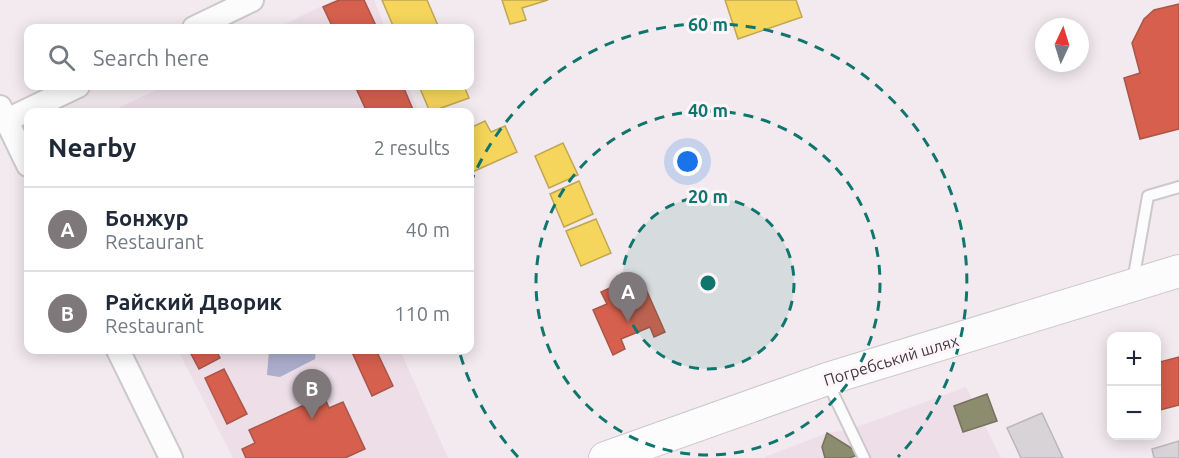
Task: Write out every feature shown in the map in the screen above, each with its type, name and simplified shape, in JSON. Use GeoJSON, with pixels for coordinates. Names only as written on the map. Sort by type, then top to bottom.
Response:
{"type":"FeatureCollection","features":[{"type":"Feature","properties":{"kind":"main road","name":"Погребський шлях"},"geometry":{"type":"LineString","coordinates":[[605,458],[827,379],[1179,272]]}},
{"type":"Feature","properties":{"kind":"street"},"geometry":{"type":"LineString","coordinates":[[202,24],[252,0]]}},
{"type":"Feature","properties":{"kind":"street"},"geometry":{"type":"LineString","coordinates":[[24,157],[3,114],[67,90]]}},
{"type":"Feature","properties":{"kind":"street"},"geometry":{"type":"LineString","coordinates":[[120,354],[171,458]]}},
{"type":"Feature","properties":{"kind":"lane"},"geometry":{"type":"LineString","coordinates":[[1133,285],[1148,196],[1179,187]]}},
{"type":"Feature","properties":{"kind":"lane"},"geometry":{"type":"LineString","coordinates":[[827,379],[864,458]]}},
{"type":"Feature","properties":{"kind":"shaded area"},"geometry":{"type":"Polygon","coordinates":[[[334,0],[374,0],[383,24],[285,24],[334,0]]]}},
{"type":"Feature","properties":{"kind":"shaded area"},"geometry":{"type":"Polygon","coordinates":[[[156,90],[410,90],[417,108],[118,108],[156,90]]]}},
{"type":"Feature","properties":{"kind":"shaded area"},"geometry":{"type":"Polygon","coordinates":[[[180,354],[402,354],[448,458],[233,458],[180,354]]]}},
{"type":"Feature","properties":{"kind":"shaded area"},"geometry":{"type":"Polygon","coordinates":[[[966,387],[1001,458],[762,458],[827,433],[849,430],[966,387]]]}},
{"type":"Feature","properties":{"kind":"water"},"geometry":{"type":"Polygon","coordinates":[[[269,354],[316,354],[315,359],[280,377],[267,375],[269,354]]]}},
{"type":"Feature","properties":{"kind":"building: Homes"},"geometry":{"type":"Polygon","coordinates":[[[382,0],[427,0],[437,24],[392,24],[382,0]]]}},
{"type":"Feature","properties":{"kind":"building: Homes"},"geometry":{"type":"Polygon","coordinates":[[[502,0],[548,0],[522,8],[526,20],[510,24],[502,0]]]}},
{"type":"Feature","properties":{"kind":"building: Homes"},"geometry":{"type":"Polygon","coordinates":[[[725,0],[796,0],[802,17],[738,39],[725,0]]]}},
{"type":"Feature","properties":{"kind":"building: Homes"},"geometry":{"type":"Polygon","coordinates":[[[421,90],[466,90],[469,98],[441,108],[428,108],[421,90]]]}},
{"type":"Feature","properties":{"kind":"building: Homes"},"geometry":{"type":"Polygon","coordinates":[[[485,121],[491,132],[505,126],[517,152],[474,171],[474,126],[485,121]]]}},
{"type":"Feature","properties":{"kind":"building: Homes"},"geometry":{"type":"Polygon","coordinates":[[[563,143],[578,175],[549,188],[535,156],[563,143]]]}},
{"type":"Feature","properties":{"kind":"building: Homes"},"geometry":{"type":"Polygon","coordinates":[[[579,181],[593,214],[564,227],[550,194],[579,181]]]}},
{"type":"Feature","properties":{"kind":"building: Homes"},"geometry":{"type":"Polygon","coordinates":[[[596,219],[611,253],[581,266],[566,231],[596,219]]]}},
{"type":"Feature","properties":{"kind":"building: Shops"},"geometry":{"type":"Polygon","coordinates":[[[339,0],[364,0],[375,24],[331,24],[323,7],[339,0]]]}},
{"type":"Feature","properties":{"kind":"building: Shops"},"geometry":{"type":"Polygon","coordinates":[[[1179,4],[1179,129],[1140,139],[1124,78],[1140,73],[1132,43],[1144,19],[1154,10],[1179,4]]]}},
{"type":"Feature","properties":{"kind":"building: Shops"},"geometry":{"type":"Polygon","coordinates":[[[357,90],[405,90],[412,108],[365,108],[357,90]]]}},
{"type":"Feature","properties":{"kind":"building: Shops"},"geometry":{"type":"Polygon","coordinates":[[[629,279],[634,292],[645,287],[665,332],[654,337],[650,327],[621,339],[625,349],[613,355],[593,310],[607,304],[601,292],[629,279]]]}},
{"type":"Feature","properties":{"kind":"building: Shops"},"geometry":{"type":"Polygon","coordinates":[[[191,354],[218,354],[220,358],[199,369],[191,354]]]}},
{"type":"Feature","properties":{"kind":"building: Shops"},"geometry":{"type":"Polygon","coordinates":[[[353,354],[378,354],[393,386],[372,396],[353,354]]]}},
{"type":"Feature","properties":{"kind":"building: Shops"},"geometry":{"type":"Polygon","coordinates":[[[1179,357],[1179,405],[1161,410],[1161,386],[1161,362],[1179,357]]]}},
{"type":"Feature","properties":{"kind":"building: Shops"},"geometry":{"type":"Polygon","coordinates":[[[224,369],[247,414],[227,424],[205,378],[224,369]]]}},
{"type":"Feature","properties":{"kind":"building: Shops"},"geometry":{"type":"Polygon","coordinates":[[[324,396],[329,408],[343,402],[365,449],[345,458],[246,458],[242,449],[255,443],[249,430],[324,396]]]}},
{"type":"Feature","properties":{"kind":"building: Industry"},"geometry":{"type":"Polygon","coordinates":[[[987,394],[997,421],[963,432],[954,406],[987,394]]]}},
{"type":"Feature","properties":{"kind":"building: Industry"},"geometry":{"type":"Polygon","coordinates":[[[827,433],[861,454],[849,458],[825,458],[822,447],[827,433]]]}},
{"type":"Feature","properties":{"kind":"building: Other"},"geometry":{"type":"Polygon","coordinates":[[[1042,413],[1063,458],[1021,458],[1007,428],[1042,413]]]}},
{"type":"Feature","properties":{"kind":"building: Other"},"geometry":{"type":"Polygon","coordinates":[[[1179,441],[1179,458],[1154,458],[1152,449],[1179,441]]]}},
{"type":"Feature","properties":{"kind":"place","name":"Бонжур"},"geometry":{"type":"Point","coordinates":[628,322]}},
{"type":"Feature","properties":{"kind":"place","name":"Райский Дворик"},"geometry":{"type":"Point","coordinates":[312,419]}}]}
